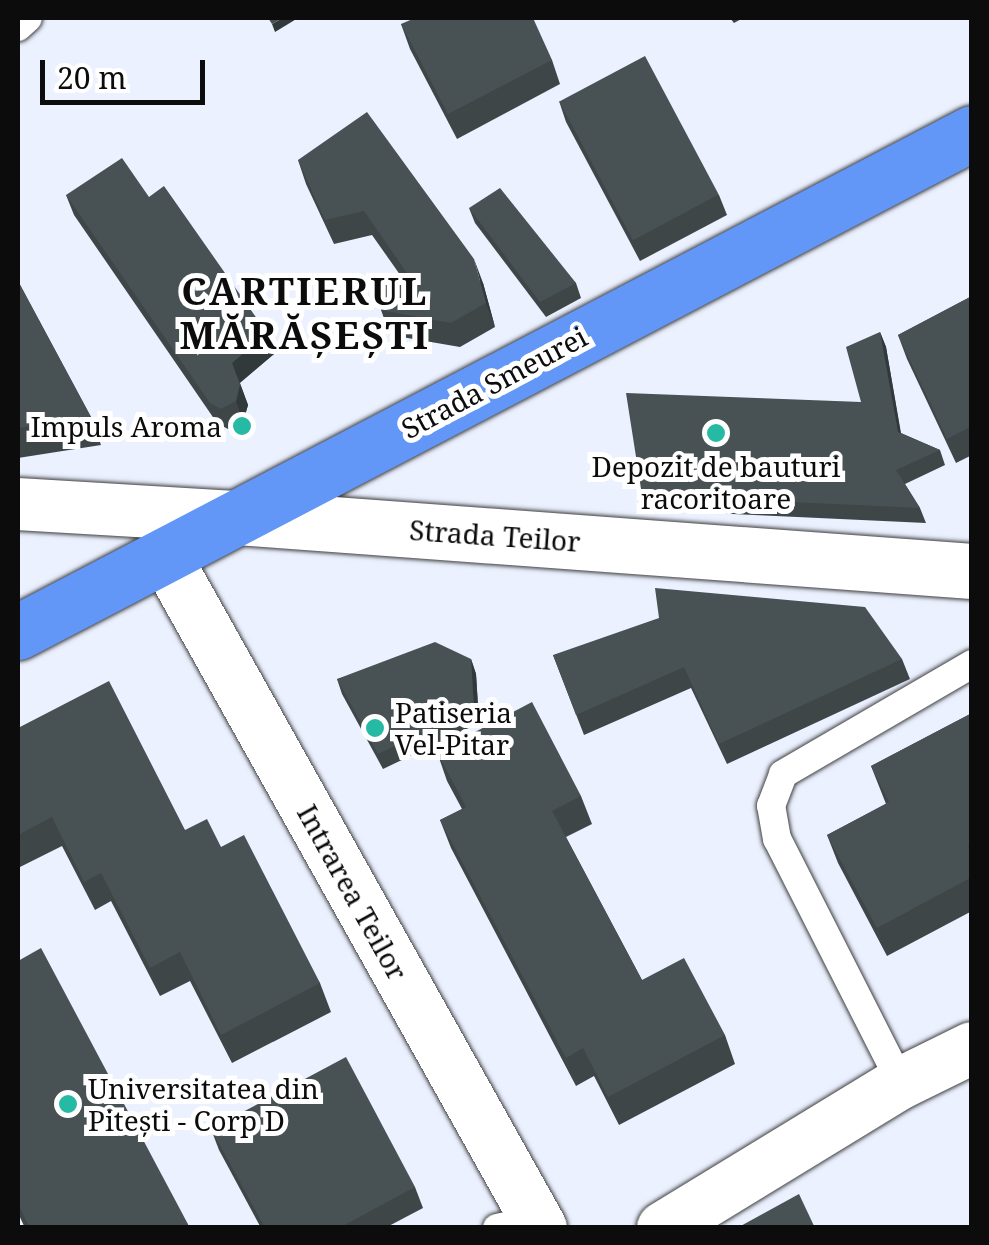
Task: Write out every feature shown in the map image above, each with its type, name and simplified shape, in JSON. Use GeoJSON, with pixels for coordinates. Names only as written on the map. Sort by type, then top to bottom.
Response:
{"type":"FeatureCollection","features":[{"type":"Feature","properties":{"kind":"main road","name":"Strada Smeurei"},"geometry":{"type":"LineString","coordinates":[[18,632],[972,132]]}},
{"type":"Feature","properties":{"kind":"street","name":"Strada Teilor"},"geometry":{"type":"LineString","coordinates":[[18,504],[972,572]]}},
{"type":"Feature","properties":{"kind":"street","name":"Intrarea Teilor"},"geometry":{"type":"LineString","coordinates":[[165,556],[525,1225]]}},
{"type":"Feature","properties":{"kind":"street"},"geometry":{"type":"LineString","coordinates":[[663,1228],[901,1082],[972,1048]]}},
{"type":"Feature","properties":{"kind":"lane"},"geometry":{"type":"LineString","coordinates":[[18,27],[28,18]]}},
{"type":"Feature","properties":{"kind":"lane"},"geometry":{"type":"LineString","coordinates":[[901,1082],[777,839],[771,806],[783,774],[972,664]]}},
{"type":"Feature","properties":{"kind":"building"},"geometry":{"type":"Polygon","coordinates":[[[415,18],[533,18],[552,60],[448,114],[401,24],[415,18]]]}},
{"type":"Feature","properties":{"kind":"building"},"geometry":{"type":"Polygon","coordinates":[[[645,56],[719,195],[633,240],[559,102],[645,56]]]}},
{"type":"Feature","properties":{"kind":"building"},"geometry":{"type":"Polygon","coordinates":[[[367,112],[474,259],[486,303],[451,323],[381,310],[379,281],[411,279],[364,211],[325,220],[298,160],[367,112]]]}},
{"type":"Feature","properties":{"kind":"building"},"geometry":{"type":"Polygon","coordinates":[[[122,158],[149,197],[164,186],[267,333],[232,363],[240,384],[236,401],[221,409],[210,403],[66,195],[122,158]]]}},
{"type":"Feature","properties":{"kind":"building"},"geometry":{"type":"Polygon","coordinates":[[[500,188],[576,283],[540,302],[469,208],[500,188]]]}},
{"type":"Feature","properties":{"kind":"building"},"geometry":{"type":"Polygon","coordinates":[[[18,281],[91,417],[18,428],[18,281]]]}},
{"type":"Feature","properties":{"kind":"building"},"geometry":{"type":"Polygon","coordinates":[[[972,296],[972,426],[947,439],[898,335],[972,296]]]}},
{"type":"Feature","properties":{"kind":"building"},"geometry":{"type":"Polygon","coordinates":[[[880,332],[898,432],[940,450],[896,470],[920,508],[642,495],[626,393],[861,402],[846,347],[880,332]]]}},
{"type":"Feature","properties":{"kind":"building"},"geometry":{"type":"Polygon","coordinates":[[[655,588],[865,607],[902,659],[719,744],[684,667],[576,715],[553,655],[659,618],[655,588]]]}},
{"type":"Feature","properties":{"kind":"building"},"geometry":{"type":"Polygon","coordinates":[[[435,642],[471,659],[474,708],[378,754],[337,679],[435,642]]]}},
{"type":"Feature","properties":{"kind":"building"},"geometry":{"type":"Polygon","coordinates":[[[109,681],[185,830],[207,819],[221,847],[244,835],[320,983],[221,1035],[180,952],[150,968],[101,873],[84,882],[52,817],[18,835],[18,728],[109,681]]]}},
{"type":"Feature","properties":{"kind":"building"},"geometry":{"type":"Polygon","coordinates":[[[532,702],[581,796],[552,811],[642,980],[684,958],[725,1035],[608,1097],[583,1048],[566,1058],[440,820],[466,807],[437,752],[532,702]]]}},
{"type":"Feature","properties":{"kind":"building"},"geometry":{"type":"Polygon","coordinates":[[[972,713],[972,845],[968,847],[972,877],[877,928],[827,835],[889,802],[871,766],[972,713]]]}},
{"type":"Feature","properties":{"kind":"building","name":"Universitatea din Pitești - Corp D"},"geometry":{"type":"Polygon","coordinates":[[[41,948],[190,1228],[30,1228],[18,1204],[18,961],[41,948]]]}},
{"type":"Feature","properties":{"kind":"building"},"geometry":{"type":"Polygon","coordinates":[[[346,1057],[415,1187],[339,1228],[265,1228],[211,1129],[346,1057]]]}},
{"type":"Feature","properties":{"kind":"building"},"geometry":{"type":"Polygon","coordinates":[[[799,1194],[815,1228],[737,1228],[799,1194]]]}},
{"type":"Feature","properties":{"kind":"place","name":"Impuls Aroma"},"geometry":{"type":"Point","coordinates":[242,426]}},
{"type":"Feature","properties":{"kind":"place","name":"Depozit de bauturi racoritoare"},"geometry":{"type":"Point","coordinates":[716,433]}},
{"type":"Feature","properties":{"kind":"place","name":"Patiseria Vel-Pitar"},"geometry":{"type":"Point","coordinates":[375,728]}},
{"type":"Feature","properties":{"kind":"place","name":"Universitatea din Pitești - Corp D"},"geometry":{"type":"Point","coordinates":[68,1104]}},
{"type":"Feature","properties":{"kind":"district","name":"CARTIERUL MĂRĂȘEȘTI"},"geometry":{"type":"Point","coordinates":[305,313]}}]}
